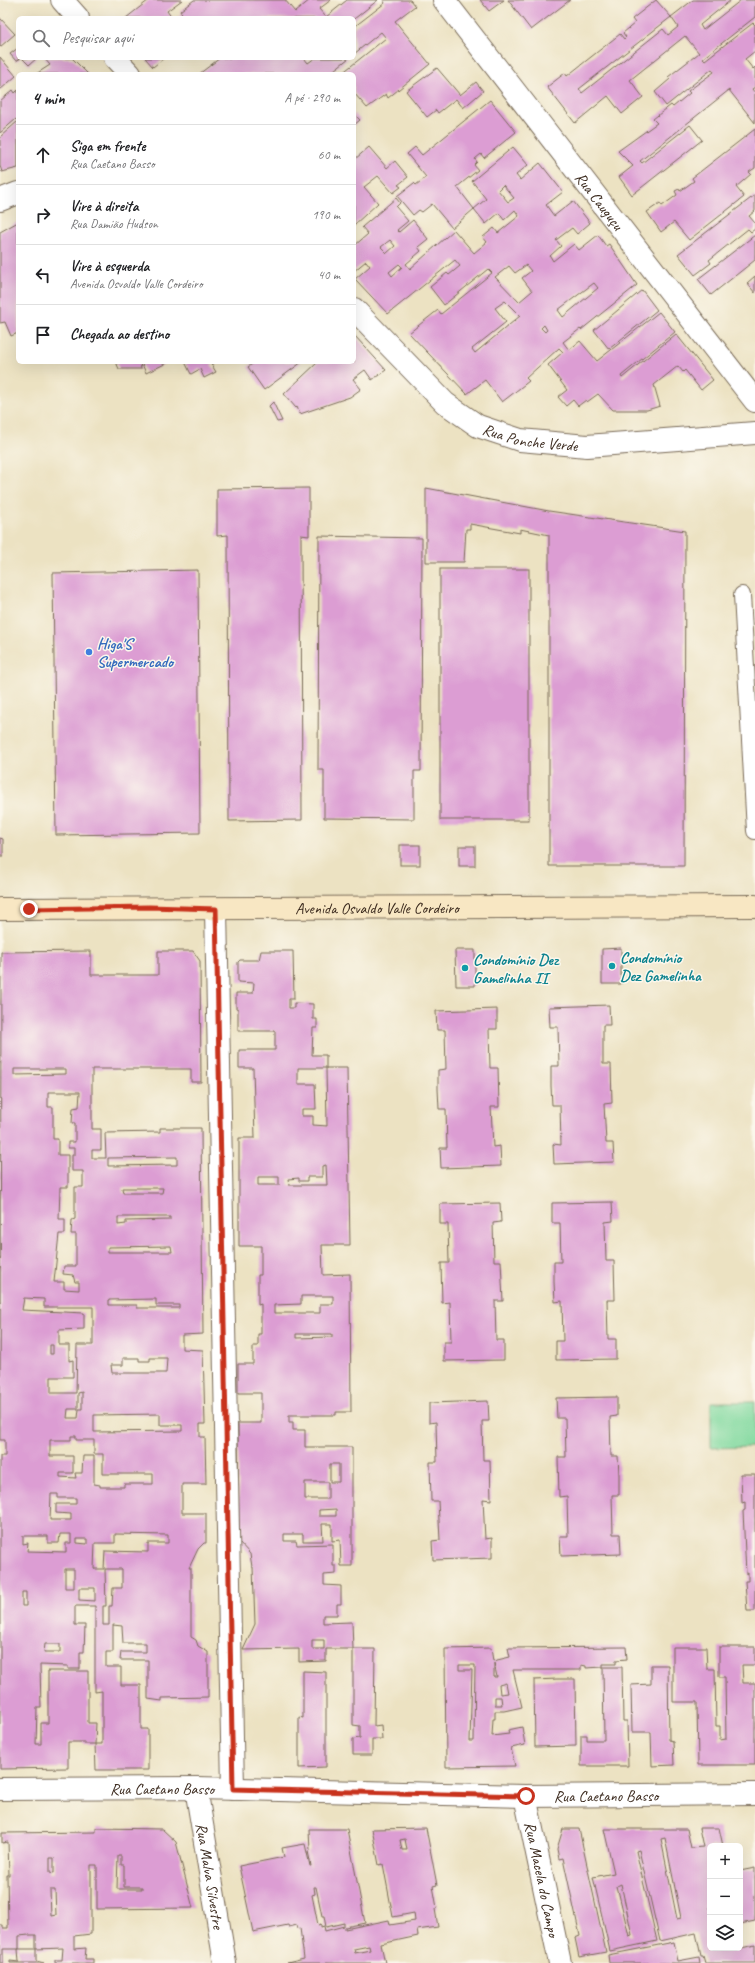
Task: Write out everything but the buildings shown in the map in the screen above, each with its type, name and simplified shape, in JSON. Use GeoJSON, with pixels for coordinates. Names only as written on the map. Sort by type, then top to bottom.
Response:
{"type":"FeatureCollection","features":[{"type":"Feature","properties":{"kind":"street"},"geometry":{"type":"LineString","coordinates":[[62,0],[76,16]]}},
{"type":"Feature","properties":{"kind":"street","name":"Rua Cauguçu"},"geometry":{"type":"LineString","coordinates":[[444,0],[755,401]]}},
{"type":"Feature","properties":{"kind":"street"},"geometry":{"type":"LineString","coordinates":[[117,60],[128,72]]}},
{"type":"Feature","properties":{"kind":"street"},"geometry":{"type":"LineString","coordinates":[[0,200],[16,194]]}},
{"type":"Feature","properties":{"kind":"street","name":"Rua Ponche Verde"},"geometry":{"type":"LineString","coordinates":[[356,311],[445,403],[478,426],[520,440],[586,446],[755,433]]}},
{"type":"Feature","properties":{"kind":"street","name":"Avenida Osvaldo Valle Cordeiro"},"geometry":{"type":"LineString","coordinates":[[0,909],[149,907],[216,909],[755,906]]}},
{"type":"Feature","properties":{"kind":"street"},"geometry":{"type":"LineString","coordinates":[[216,909],[233,1789]]}},
{"type":"Feature","properties":{"kind":"street","name":"Rua Caetano Basso"},"geometry":{"type":"LineString","coordinates":[[0,1789],[196,1788],[526,1796],[755,1794]]}},
{"type":"Feature","properties":{"kind":"street","name":"Rua Malva Silvestre"},"geometry":{"type":"LineString","coordinates":[[196,1788],[225,1963]]}},
{"type":"Feature","properties":{"kind":"street","name":"Rua Macela do Campo"},"geometry":{"type":"LineString","coordinates":[[526,1796],[560,1963]]}},
{"type":"Feature","properties":{"kind":"lane"},"geometry":{"type":"LineString","coordinates":[[742,595],[755,831]]}},
{"type":"Feature","properties":{"kind":"green space"},"geometry":{"type":"Polygon","coordinates":[[[711,1402],[755,1402],[755,1447],[711,1448],[711,1402]]]}},
{"type":"Feature","properties":{"kind":"place","name":"Higa'S Supermercado"},"geometry":{"type":"Point","coordinates":[89,652]}},
{"type":"Feature","properties":{"kind":"place","name":"Condomínio Dez Gamelinha"},"geometry":{"type":"Point","coordinates":[612,966]}},
{"type":"Feature","properties":{"kind":"place","name":"Condomínio Dez Gamelinha II"},"geometry":{"type":"Point","coordinates":[465,968]}},
{"type":"Feature","properties":{"kind":"route"},"geometry":{"type":"LineString","coordinates":[[29,909],[149,907],[216,909],[233,1789],[526,1796]]}}]}
